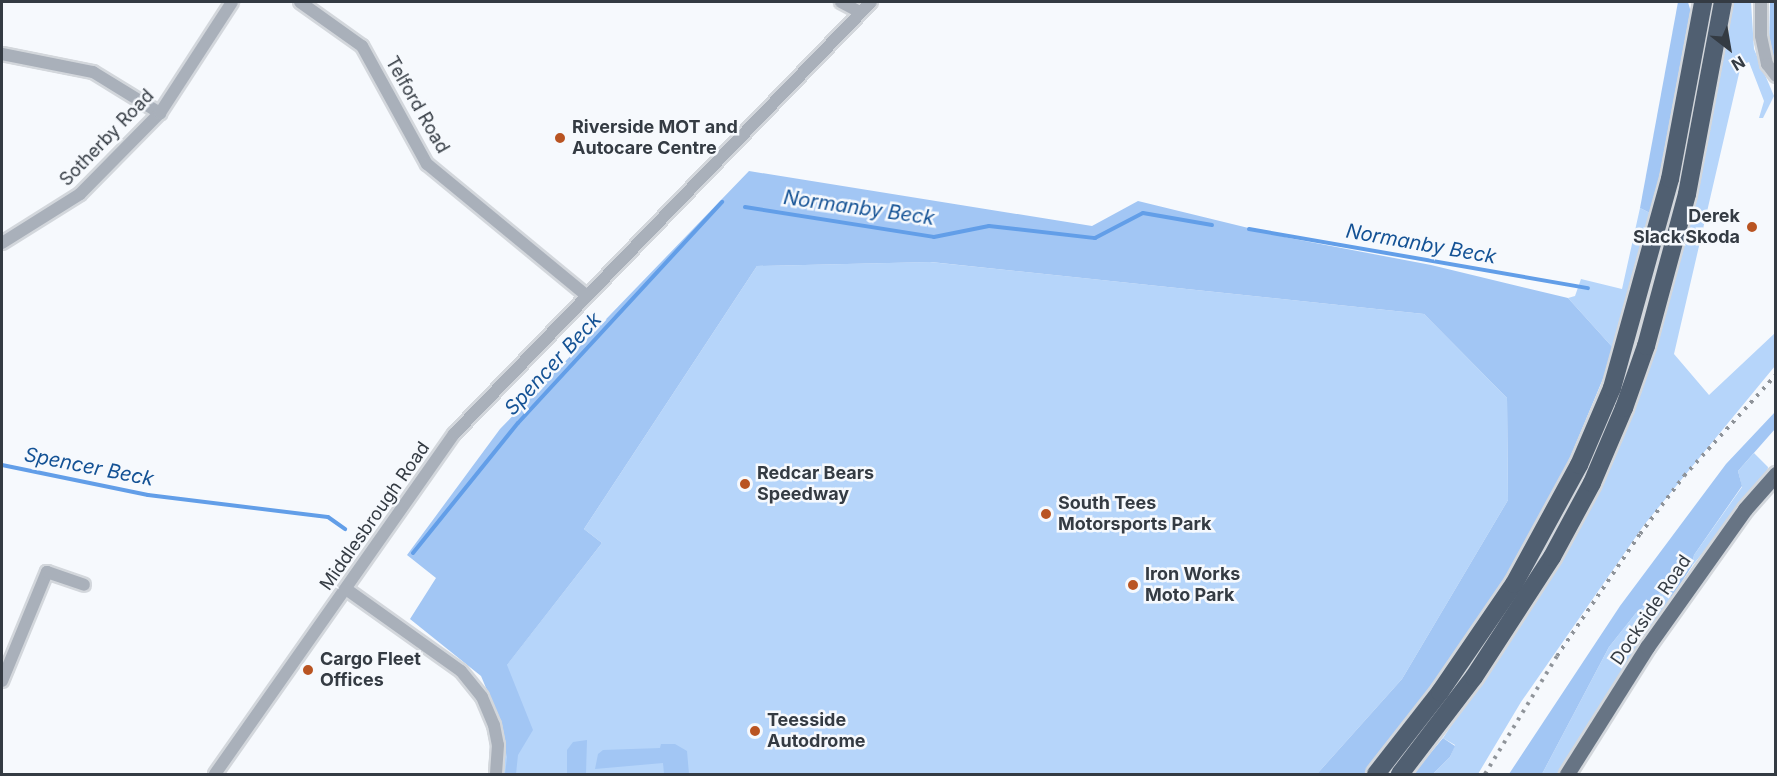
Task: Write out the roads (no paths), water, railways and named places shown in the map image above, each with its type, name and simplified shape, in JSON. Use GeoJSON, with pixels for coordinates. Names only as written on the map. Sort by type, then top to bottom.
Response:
{"type":"FeatureCollection","features":[{"type":"Feature","properties":{"kind":"highway"},"geometry":{"type":"LineString","coordinates":[[1376,774],[1440,692],[1514,584],[1579,465],[1612,388],[1670,179],[1703,2]]}},
{"type":"Feature","properties":{"kind":"highway"},"geometry":{"type":"LineString","coordinates":[[1400,774],[1474,677],[1552,557],[1592,483],[1624,408],[1646,345],[1687,194],[1724,2]]}},
{"type":"Feature","properties":{"kind":"main road","name":"Dockside Road"},"geometry":{"type":"LineString","coordinates":[[1567,774],[1660,628],[1745,509],[1776,474]]}},
{"type":"Feature","properties":{"kind":"street","name":"Sotherby Road"},"geometry":{"type":"LineString","coordinates":[[2,243],[80,194],[160,113],[232,2]]}},
{"type":"Feature","properties":{"kind":"street","name":"Telford Road"},"geometry":{"type":"LineString","coordinates":[[300,2],[363,46],[428,164],[586,295]]}},
{"type":"Feature","properties":{"kind":"street"},"geometry":{"type":"LineString","coordinates":[[841,2],[860,12]]}},
{"type":"Feature","properties":{"kind":"street","name":"Middlesbrough Road"},"geometry":{"type":"LineString","coordinates":[[215,774],[454,434],[871,2]]}},
{"type":"Feature","properties":{"kind":"street"},"geometry":{"type":"LineString","coordinates":[[1761,2],[1761,36],[1767,64],[1776,76]]}},
{"type":"Feature","properties":{"kind":"street"},"geometry":{"type":"LineString","coordinates":[[2,54],[93,72],[160,113]]}},
{"type":"Feature","properties":{"kind":"street"},"geometry":{"type":"LineString","coordinates":[[2,681],[47,572],[84,585]]}},
{"type":"Feature","properties":{"kind":"street"},"geometry":{"type":"LineString","coordinates":[[346,589],[462,671],[482,697],[494,726],[498,745],[496,774]]}},
{"type":"Feature","properties":{"kind":"waterway","name":"Spencer Beck"},"geometry":{"type":"LineString","coordinates":[[413,553],[518,423],[722,202]]}},
{"type":"Feature","properties":{"kind":"waterway","name":"Normanby Beck"},"geometry":{"type":"LineString","coordinates":[[745,207],[934,237],[989,226],[1095,238],[1143,213],[1212,225]]}},
{"type":"Feature","properties":{"kind":"waterway","name":"Normanby Beck"},"geometry":{"type":"LineString","coordinates":[[1249,229],[1588,288]]}},
{"type":"Feature","properties":{"kind":"waterway","name":"Spencer Beck"},"geometry":{"type":"LineString","coordinates":[[2,465],[148,495],[328,517],[345,529]]}},
{"type":"Feature","properties":{"kind":"railway"},"geometry":{"type":"LineString","coordinates":[[1485,774],[1557,656],[1640,534],[1684,476],[1776,375]]}},
{"type":"Feature","properties":{"kind":"place","name":"Riverside MOT and Autocare Centre"},"geometry":{"type":"Point","coordinates":[560,138]}},
{"type":"Feature","properties":{"kind":"place","name":"Derek Slack Skoda"},"geometry":{"type":"Point","coordinates":[1752,227]}},
{"type":"Feature","properties":{"kind":"place","name":"Redcar Bears Speedway"},"geometry":{"type":"Point","coordinates":[745,484]}},
{"type":"Feature","properties":{"kind":"place","name":"South Tees Motorsports Park"},"geometry":{"type":"Point","coordinates":[1046,514]}},
{"type":"Feature","properties":{"kind":"place","name":"Iron Works Moto Park"},"geometry":{"type":"Point","coordinates":[1133,585]}},
{"type":"Feature","properties":{"kind":"place","name":"Cargo Fleet Offices"},"geometry":{"type":"Point","coordinates":[308,670]}},
{"type":"Feature","properties":{"kind":"place","name":"Teesside Autodrome"},"geometry":{"type":"Point","coordinates":[755,731]}}]}
